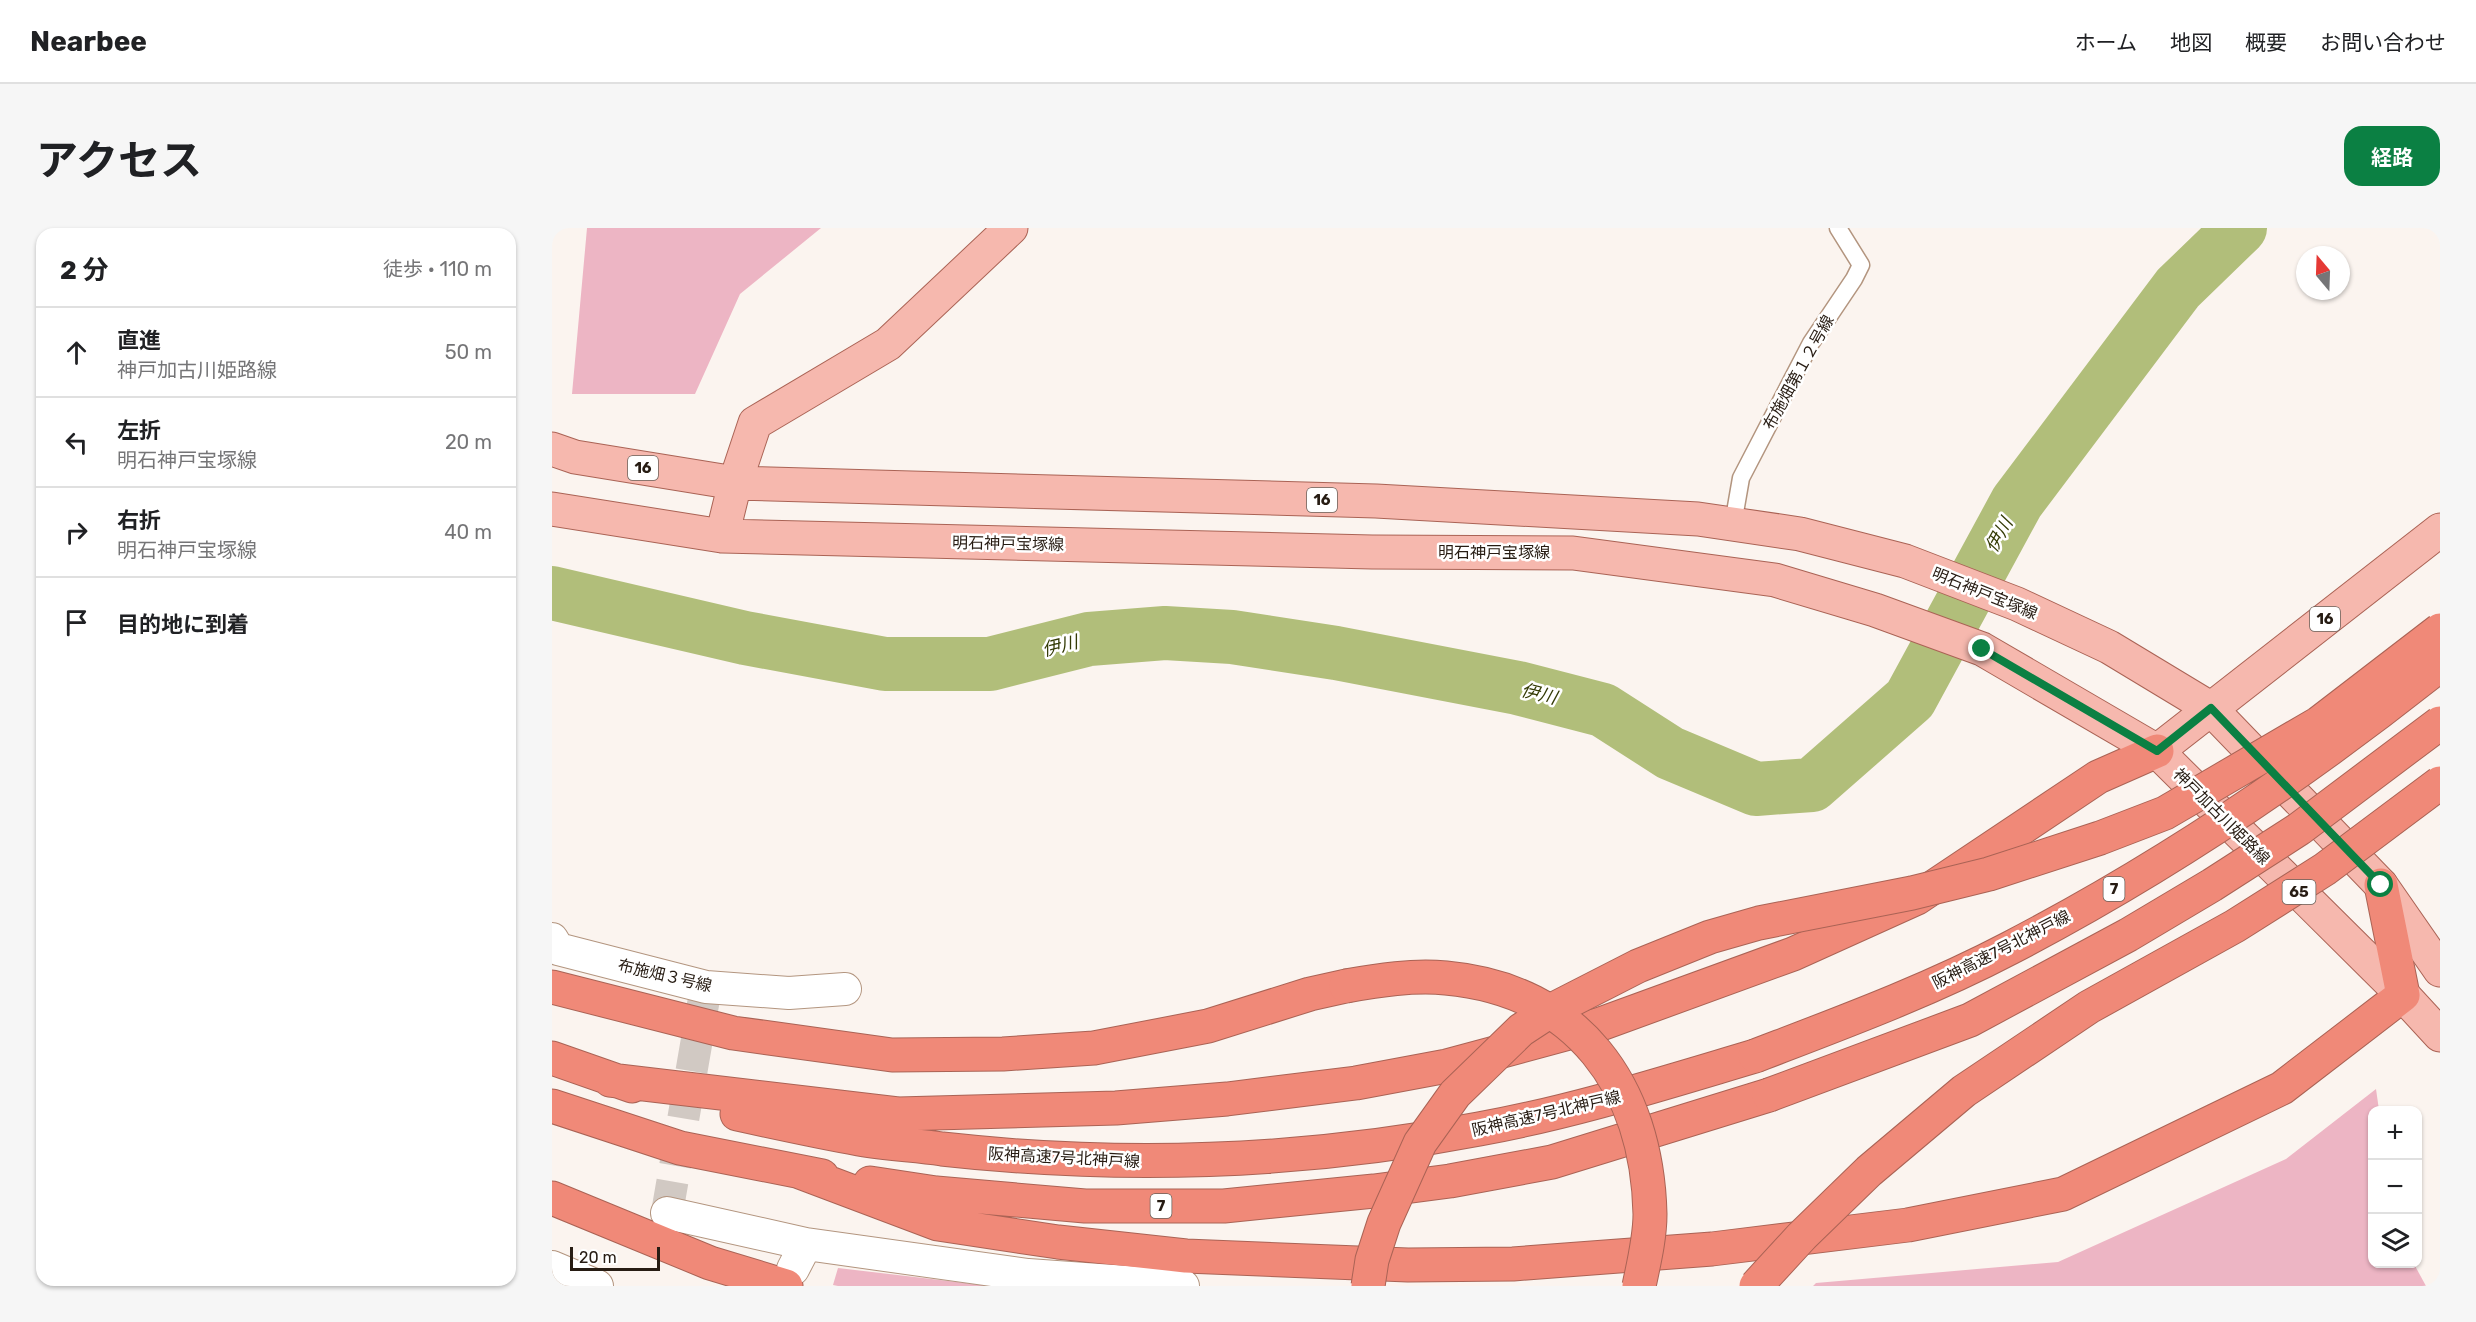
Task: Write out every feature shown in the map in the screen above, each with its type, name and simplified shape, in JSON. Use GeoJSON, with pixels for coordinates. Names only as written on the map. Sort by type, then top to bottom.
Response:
{"type":"FeatureCollection","features":[{"type":"Feature","properties":{"kind":"highway"},"geometry":{"type":"LineString","coordinates":[[1368,1286],[1372,1260],[1384,1222],[1420,1143],[1455,1094],[1521,1030],[1550,1011],[1638,966],[1710,937],[1760,923],[1912,893],[1989,874],[2100,838],[2165,813],[2319,723],[2440,630]]}},
{"type":"Feature","properties":{"kind":"highway","name":"阪神高速7号北神戸線"},"geometry":{"type":"LineString","coordinates":[[552,1058],[610,1080],[728,1112],[861,1139],[991,1154],[1095,1161],[1215,1161],[1317,1154],[1479,1130],[1580,1108],[1755,1056],[1842,1023],[2009,949],[2187,846],[2272,790],[2380,712],[2440,664]]}},
{"type":"Feature","properties":{"kind":"highway","name":"7"},"geometry":{"type":"LineString","coordinates":[[552,1106],[680,1149],[800,1172],[936,1193],[1084,1206],[1224,1206],[1450,1181],[1552,1162],[1769,1095],[1970,1020],[2128,935],[2212,885],[2299,829],[2440,723]]}},
{"type":"Feature","properties":{"kind":"highway"},"geometry":{"type":"LineString","coordinates":[[610,1080],[898,1114],[1116,1108],[1183,1103],[1356,1083],[1447,1066],[1598,1025],[1804,949],[1917,898],[2098,777],[2157,751]]}},
{"type":"Feature","properties":{"kind":"highway"},"geometry":{"type":"LineString","coordinates":[[1756,1286],[1802,1236],[1869,1171],[1965,1091],[2089,1007],[2235,926],[2325,869],[2440,783]]}},
{"type":"Feature","properties":{"kind":"highway"},"geometry":{"type":"LineString","coordinates":[[800,1172],[938,1224],[1058,1242],[1186,1256],[1408,1265],[1513,1264],[1712,1249],[1908,1225],[2063,1194],[2282,1088],[2403,995],[2381,885]]}},
{"type":"Feature","properties":{"kind":"highway"},"geometry":{"type":"LineString","coordinates":[[552,987],[733,1033],[892,1055],[1003,1054],[1094,1048],[1208,1026],[1310,994],[1382,979],[1443,977],[1504,990],[1536,1003],[1574,1027],[1612,1072],[1639,1132],[1645,1158],[1650,1215],[1648,1240],[1639,1286]]}},
{"type":"Feature","properties":{"kind":"highway"},"geometry":{"type":"LineString","coordinates":[[552,1198],[710,1263],[795,1266]]}},
{"type":"Feature","properties":{"kind":"main road"},"geometry":{"type":"LineString","coordinates":[[722,536],[735,483],[755,423],[888,344],[1011,228]]}},
{"type":"Feature","properties":{"kind":"main road","name":"明石神戸宝塚線"},"geometry":{"type":"LineString","coordinates":[[552,449],[575,456],[735,483],[1376,501],[1698,519],[1800,534],[1905,561],[2017,604],[2109,647],[2211,708]]}},
{"type":"Feature","properties":{"kind":"main road","name":"明石神戸宝塚線"},"geometry":{"type":"LineString","coordinates":[[552,508],[722,536],[1372,552],[1573,553],[1775,580],[1875,610],[1982,649],[2157,751]]}},
{"type":"Feature","properties":{"kind":"main road","name":"16"},"geometry":{"type":"LineString","coordinates":[[2157,751],[2440,530]]}},
{"type":"Feature","properties":{"kind":"main road"},"geometry":{"type":"LineString","coordinates":[[2211,708],[2381,885],[2440,970]]}},
{"type":"Feature","properties":{"kind":"main road","name":"神戸加古川姫路線"},"geometry":{"type":"LineString","coordinates":[[2157,751],[2403,995],[2440,1035]]}},
{"type":"Feature","properties":{"kind":"street","name":"布施畑３号線"},"geometry":{"type":"LineString","coordinates":[[555,944],[706,987],[789,993],[845,989]]}},
{"type":"Feature","properties":{"kind":"street"},"geometry":{"type":"LineString","coordinates":[[667,1213],[795,1266],[1028,1275],[1183,1286]]}},
{"type":"Feature","properties":{"kind":"street"},"geometry":{"type":"LineString","coordinates":[[552,1267],[597,1286]]}},
{"type":"Feature","properties":{"kind":"lane","name":"布施畑第１２号線"},"geometry":{"type":"LineString","coordinates":[[1733,524],[1741,478],[1811,343],[1861,265],[1838,228]]}},
{"type":"Feature","properties":{"kind":"shaded area"},"geometry":{"type":"Polygon","coordinates":[[[587,228],[821,228],[740,294],[695,394],[572,394],[587,228]]]}},
{"type":"Feature","properties":{"kind":"shaded area"},"geometry":{"type":"Polygon","coordinates":[[[2376,1089],[2378,1106],[2368,1106],[2368,1268],[2416,1268],[2426,1286],[1813,1286],[1816,1283],[2058,1262],[2286,1159],[2376,1089]]]}},
{"type":"Feature","properties":{"kind":"shaded area"},"geometry":{"type":"Polygon","coordinates":[[[838,1268],[991,1286],[838,1286],[833,1285],[838,1268]]]}},
{"type":"Feature","properties":{"kind":"waterway","name":"伊川"},"geometry":{"type":"LineString","coordinates":[[552,593],[745,638],[885,664],[990,664],[1089,639],[1165,633],[1232,637],[1336,653],[1518,688],[1603,710],[1670,753],[1756,789],[1812,785],[1910,699],[2017,502],[2178,288],[2240,228]]}},
{"type":"Feature","properties":{"kind":"tunnel"},"geometry":{"type":"LineString","coordinates":[[667,1213],[706,987]]}},
{"type":"Feature","properties":{"kind":"route"},"geometry":{"type":"LineString","coordinates":[[1982,649],[2157,751],[2211,708],[2381,885]]}}]}
